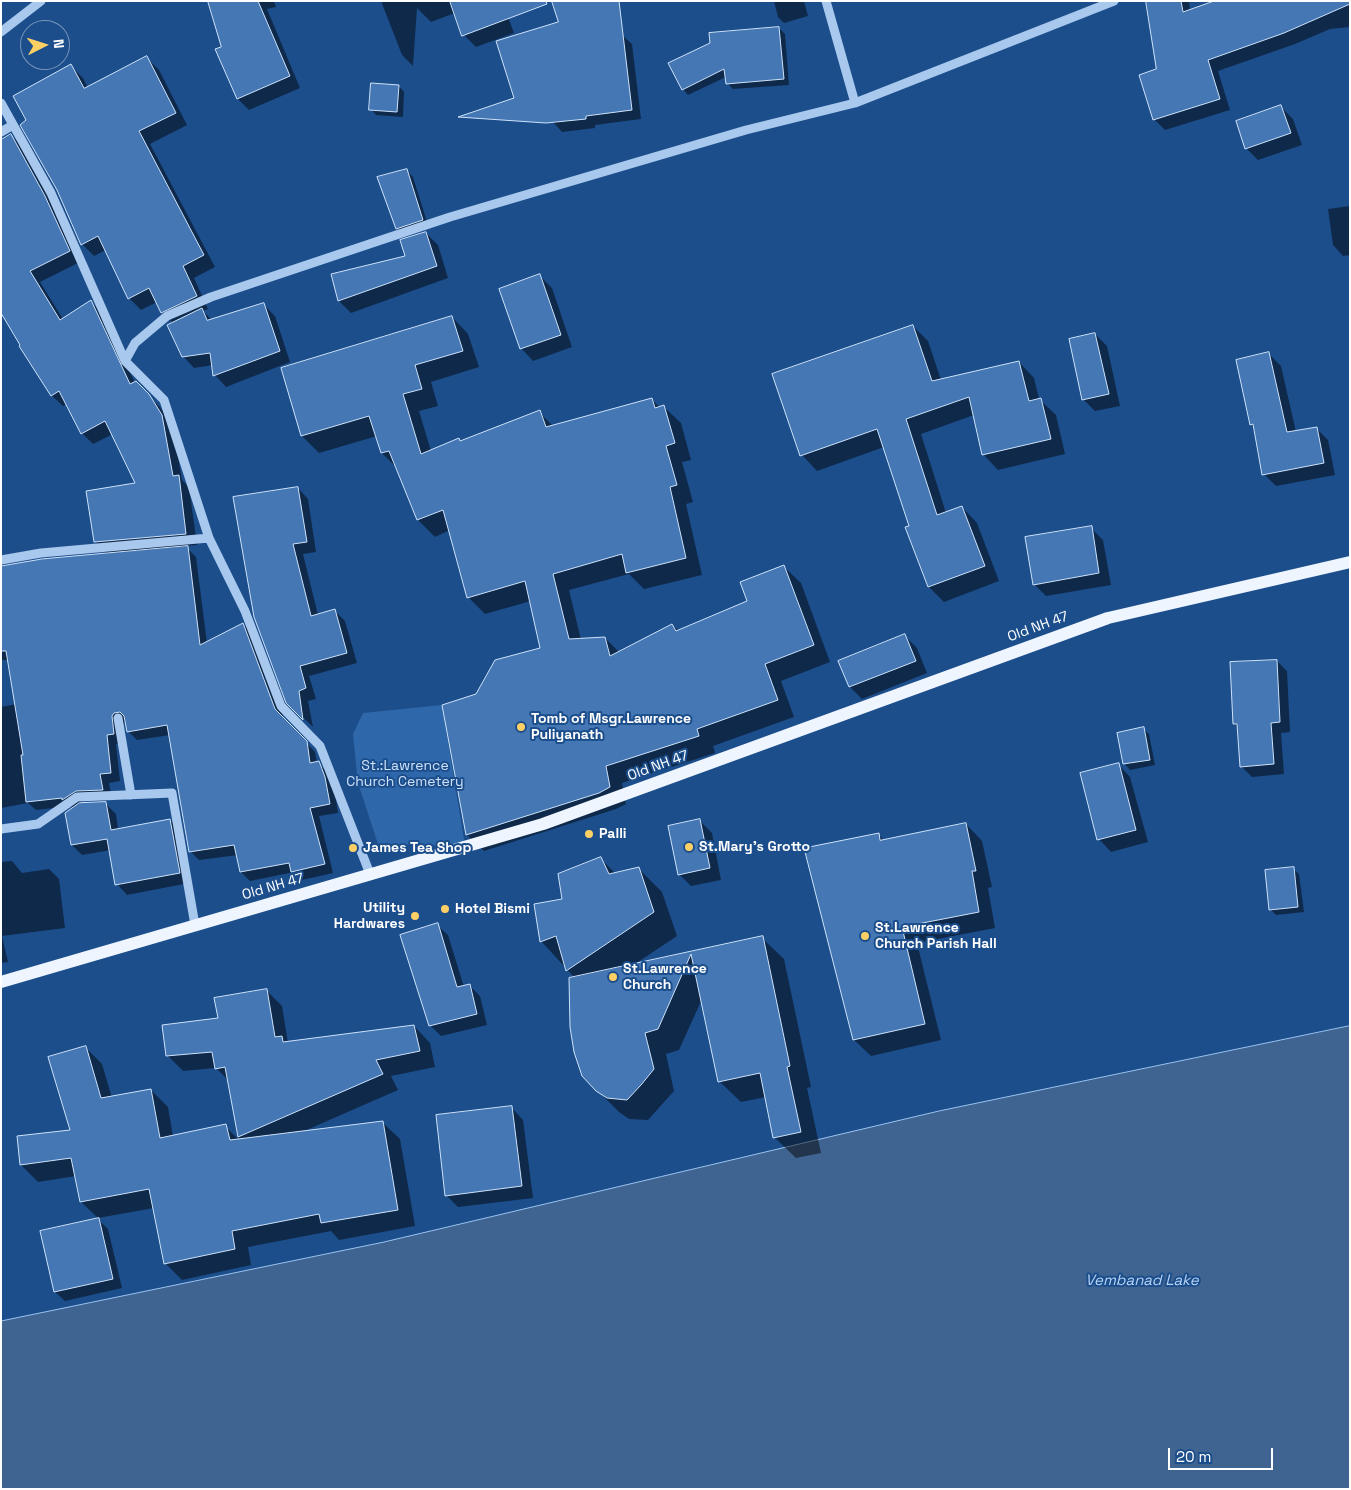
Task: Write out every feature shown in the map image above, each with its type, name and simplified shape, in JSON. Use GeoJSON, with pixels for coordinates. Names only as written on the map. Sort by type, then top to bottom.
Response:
{"type":"FeatureCollection","features":[{"type":"Feature","properties":{"kind":"main road","name":"Old NH 47"},"geometry":{"type":"LineString","coordinates":[[1,982],[543,824],[1108,618],[1350,562]]}},
{"type":"Feature","properties":{"kind":"street"},"geometry":{"type":"LineString","coordinates":[[1,32],[41,1]]}},
{"type":"Feature","properties":{"kind":"street"},"geometry":{"type":"LineString","coordinates":[[826,1],[855,103]]}},
{"type":"Feature","properties":{"kind":"street"},"geometry":{"type":"LineString","coordinates":[[125,361],[135,343],[167,316],[211,297],[450,217],[746,130],[855,103],[1095,4],[1114,1]]}},
{"type":"Feature","properties":{"kind":"street"},"geometry":{"type":"LineString","coordinates":[[1,103],[51,192],[125,361],[164,400],[209,538],[245,611],[281,706],[320,746],[370,874]]}},
{"type":"Feature","properties":{"kind":"street"},"geometry":{"type":"LineString","coordinates":[[1,132],[13,125]]}},
{"type":"Feature","properties":{"kind":"street"},"geometry":{"type":"LineString","coordinates":[[1,560],[41,553],[209,538]]}},
{"type":"Feature","properties":{"kind":"street"},"geometry":{"type":"LineString","coordinates":[[118,718],[131,794]]}},
{"type":"Feature","properties":{"kind":"street"},"geometry":{"type":"LineString","coordinates":[[1,829],[38,824],[77,797],[172,793],[195,925]]}},
{"type":"Feature","properties":{"kind":"green space","name":"St.:Lawrence Church Cemetery"},"geometry":{"type":"Polygon","coordinates":[[[442,705],[465,846],[378,844],[358,783],[353,734],[363,713],[442,705]]]}},
{"type":"Feature","properties":{"kind":"water","name":"Vembanad Lake"},"geometry":{"type":"Polygon","coordinates":[[[1350,1026],[1350,1489],[1,1489],[1,1321],[384,1242],[939,1111],[1350,1026]]]}},
{"type":"Feature","properties":{"kind":"building"},"geometry":{"type":"Polygon","coordinates":[[[208,1],[258,1],[290,76],[237,99],[215,49],[221,47],[208,1]]]}},
{"type":"Feature","properties":{"kind":"building"},"geometry":{"type":"Polygon","coordinates":[[[450,1],[546,1],[547,4],[462,36],[450,1]]]}},
{"type":"Feature","properties":{"kind":"building"},"geometry":{"type":"Polygon","coordinates":[[[552,1],[619,1],[632,110],[586,116],[586,119],[546,123],[458,117],[514,98],[496,41],[558,22],[552,1]]]}},
{"type":"Feature","properties":{"kind":"building"},"geometry":{"type":"Polygon","coordinates":[[[1146,1],[1181,1],[1183,12],[1214,1],[1350,1],[1350,4],[1284,33],[1208,60],[1220,99],[1153,120],[1139,75],[1156,69],[1146,1]]]}},
{"type":"Feature","properties":{"kind":"building"},"geometry":{"type":"Polygon","coordinates":[[[779,27],[784,79],[726,84],[724,69],[682,90],[668,63],[710,43],[709,33],[779,27]]]}},
{"type":"Feature","properties":{"kind":"building"},"geometry":{"type":"Polygon","coordinates":[[[147,56],[176,113],[139,131],[204,255],[183,266],[197,296],[161,313],[149,288],[128,299],[98,236],[81,245],[57,190],[20,125],[26,120],[13,96],[60,70],[70,70],[71,64],[84,88],[147,56]]]}},
{"type":"Feature","properties":{"kind":"building"},"geometry":{"type":"Polygon","coordinates":[[[371,83],[399,85],[397,112],[369,110],[371,83]]]}},
{"type":"Feature","properties":{"kind":"building"},"geometry":{"type":"Polygon","coordinates":[[[1281,105],[1291,133],[1245,149],[1236,121],[1281,105]]]}},
{"type":"Feature","properties":{"kind":"building"},"geometry":{"type":"Polygon","coordinates":[[[11,134],[45,196],[70,251],[30,271],[60,320],[91,300],[130,384],[136,381],[149,394],[162,415],[173,476],[179,475],[186,534],[94,542],[86,491],[135,483],[105,421],[81,434],[59,391],[51,396],[19,346],[1,313],[1,140],[11,134]]]}},
{"type":"Feature","properties":{"kind":"building"},"geometry":{"type":"Polygon","coordinates":[[[407,169],[423,220],[396,229],[377,177],[407,169]]]}},
{"type":"Feature","properties":{"kind":"building"},"geometry":{"type":"Polygon","coordinates":[[[426,232],[437,266],[338,301],[331,274],[405,256],[400,240],[426,232]]]}},
{"type":"Feature","properties":{"kind":"building"},"geometry":{"type":"Polygon","coordinates":[[[540,274],[561,335],[520,349],[499,289],[540,274]]]}},
{"type":"Feature","properties":{"kind":"building"},"geometry":{"type":"Polygon","coordinates":[[[264,303],[280,351],[213,376],[210,353],[182,357],[167,325],[202,308],[207,320],[264,303]]]}},
{"type":"Feature","properties":{"kind":"building"},"geometry":{"type":"Polygon","coordinates":[[[452,316],[463,351],[415,365],[422,389],[403,394],[421,454],[459,438],[460,441],[540,410],[546,427],[652,398],[655,408],[664,405],[675,443],[666,446],[677,485],[670,487],[686,558],[626,573],[622,554],[553,574],[569,639],[605,637],[610,656],[672,624],[676,631],[747,601],[740,582],[784,565],[814,645],[765,664],[778,700],[697,729],[699,736],[606,766],[610,787],[599,793],[466,835],[442,705],[476,694],[495,660],[540,648],[525,581],[467,598],[443,510],[417,520],[389,451],[381,453],[369,416],[301,436],[281,368],[452,316]]]}},
{"type":"Feature","properties":{"kind":"building"},"geometry":{"type":"Polygon","coordinates":[[[913,325],[932,381],[1019,361],[1029,401],[1041,398],[1051,439],[982,455],[969,397],[906,419],[937,515],[962,506],[985,566],[928,587],[905,527],[909,526],[877,429],[800,456],[772,374],[913,325]]]}},
{"type":"Feature","properties":{"kind":"building"},"geometry":{"type":"Polygon","coordinates":[[[1095,333],[1109,394],[1082,400],[1069,339],[1095,333]]]}},
{"type":"Feature","properties":{"kind":"building"},"geometry":{"type":"Polygon","coordinates":[[[1269,352],[1287,432],[1317,427],[1324,463],[1262,475],[1253,424],[1250,425],[1236,360],[1269,352]]]}},
{"type":"Feature","properties":{"kind":"building"},"geometry":{"type":"Polygon","coordinates":[[[298,487],[307,542],[293,544],[311,616],[335,609],[347,653],[300,666],[306,688],[299,691],[303,720],[286,703],[254,617],[233,497],[298,487]]]}},
{"type":"Feature","properties":{"kind":"building"},"geometry":{"type":"Polygon","coordinates":[[[1092,526],[1099,573],[1033,585],[1025,537],[1092,526]]]}},
{"type":"Feature","properties":{"kind":"building"},"geometry":{"type":"Polygon","coordinates":[[[188,546],[200,645],[243,623],[275,709],[307,741],[310,763],[319,761],[325,777],[330,804],[310,808],[325,864],[291,872],[289,863],[240,872],[234,845],[189,852],[167,725],[127,732],[124,716],[120,712],[114,713],[112,716],[114,734],[107,735],[111,773],[100,774],[103,790],[76,791],[62,800],[62,798],[26,802],[21,755],[23,755],[6,651],[1,651],[1,566],[42,559],[188,546]]]}},
{"type":"Feature","properties":{"kind":"building"},"geometry":{"type":"Polygon","coordinates":[[[905,634],[916,661],[849,687],[838,661],[905,634]]]}},
{"type":"Feature","properties":{"kind":"building"},"geometry":{"type":"Polygon","coordinates":[[[1277,660],[1280,722],[1271,723],[1274,764],[1240,767],[1237,724],[1233,724],[1230,662],[1277,660]]]}},
{"type":"Feature","properties":{"kind":"building"},"geometry":{"type":"Polygon","coordinates":[[[1144,727],[1150,760],[1123,764],[1117,733],[1144,727]]]}},
{"type":"Feature","properties":{"kind":"building"},"geometry":{"type":"Polygon","coordinates":[[[1119,763],[1136,830],[1097,840],[1080,773],[1119,763]]]}},
{"type":"Feature","properties":{"kind":"building"},"geometry":{"type":"Polygon","coordinates":[[[106,802],[111,830],[170,819],[180,873],[115,885],[107,839],[71,845],[65,813],[79,803],[106,802]]]}},
{"type":"Feature","properties":{"kind":"building","name":"St.Mary's Grotto"},"geometry":{"type":"Polygon","coordinates":[[[700,819],[710,868],[678,875],[668,826],[700,819]]]}},
{"type":"Feature","properties":{"kind":"building","name":"St.Lawrence Church Parish Hall"},"geometry":{"type":"Polygon","coordinates":[[[966,823],[976,871],[972,871],[979,912],[902,927],[925,1024],[853,1040],[804,848],[879,833],[880,840],[966,823]]]}},
{"type":"Feature","properties":{"kind":"building"},"geometry":{"type":"Polygon","coordinates":[[[601,857],[609,874],[639,867],[654,912],[566,971],[556,936],[540,942],[534,904],[562,899],[558,874],[601,857]]]}},
{"type":"Feature","properties":{"kind":"building"},"geometry":{"type":"Polygon","coordinates":[[[1294,867],[1298,907],[1269,910],[1265,870],[1294,867]]]}},
{"type":"Feature","properties":{"kind":"building"},"geometry":{"type":"Polygon","coordinates":[[[438,923],[457,987],[470,984],[477,1014],[429,1026],[400,935],[438,923]]]}},
{"type":"Feature","properties":{"kind":"building"},"geometry":{"type":"Polygon","coordinates":[[[763,936],[790,1066],[787,1067],[801,1132],[773,1138],[760,1073],[718,1082],[691,954],[658,1029],[645,1033],[654,1069],[641,1085],[627,1100],[607,1098],[596,1091],[582,1076],[574,1052],[570,1027],[569,978],[763,936]]]}},
{"type":"Feature","properties":{"kind":"building"},"geometry":{"type":"Polygon","coordinates":[[[267,989],[275,1037],[282,1036],[283,1042],[414,1025],[420,1051],[376,1060],[383,1074],[238,1137],[225,1067],[215,1069],[212,1052],[166,1056],[162,1025],[218,1018],[214,998],[267,989]]]}},
{"type":"Feature","properties":{"kind":"building"},"geometry":{"type":"Polygon","coordinates":[[[86,1046],[101,1098],[151,1089],[160,1138],[226,1124],[230,1140],[383,1121],[398,1210],[321,1223],[319,1214],[232,1231],[235,1249],[164,1264],[149,1189],[80,1202],[71,1158],[20,1165],[17,1136],[70,1130],[48,1057],[86,1046]]]}},
{"type":"Feature","properties":{"kind":"building"},"geometry":{"type":"Polygon","coordinates":[[[512,1106],[522,1186],[445,1196],[436,1115],[512,1106]]]}},
{"type":"Feature","properties":{"kind":"building"},"geometry":{"type":"Polygon","coordinates":[[[99,1218],[113,1279],[54,1292],[40,1231],[99,1218]]]}},
{"type":"Feature","properties":{"kind":"place","name":"Tomb of Msgr.Lawrence Puliyanath"},"geometry":{"type":"Point","coordinates":[521,727]}},
{"type":"Feature","properties":{"kind":"place","name":"Palli"},"geometry":{"type":"Point","coordinates":[589,834]}},
{"type":"Feature","properties":{"kind":"place","name":"St.Mary's Grotto"},"geometry":{"type":"Point","coordinates":[689,847]}},
{"type":"Feature","properties":{"kind":"place","name":"James Tea Shop"},"geometry":{"type":"Point","coordinates":[353,848]}},
{"type":"Feature","properties":{"kind":"place","name":"Hotel Bismi"},"geometry":{"type":"Point","coordinates":[445,909]}},
{"type":"Feature","properties":{"kind":"place","name":"Utility Hardwares"},"geometry":{"type":"Point","coordinates":[415,916]}},
{"type":"Feature","properties":{"kind":"place","name":"St.Lawrence Church Parish Hall"},"geometry":{"type":"Point","coordinates":[865,936]}},
{"type":"Feature","properties":{"kind":"place","name":"St.Lawrence Church"},"geometry":{"type":"Point","coordinates":[613,977]}}]}
